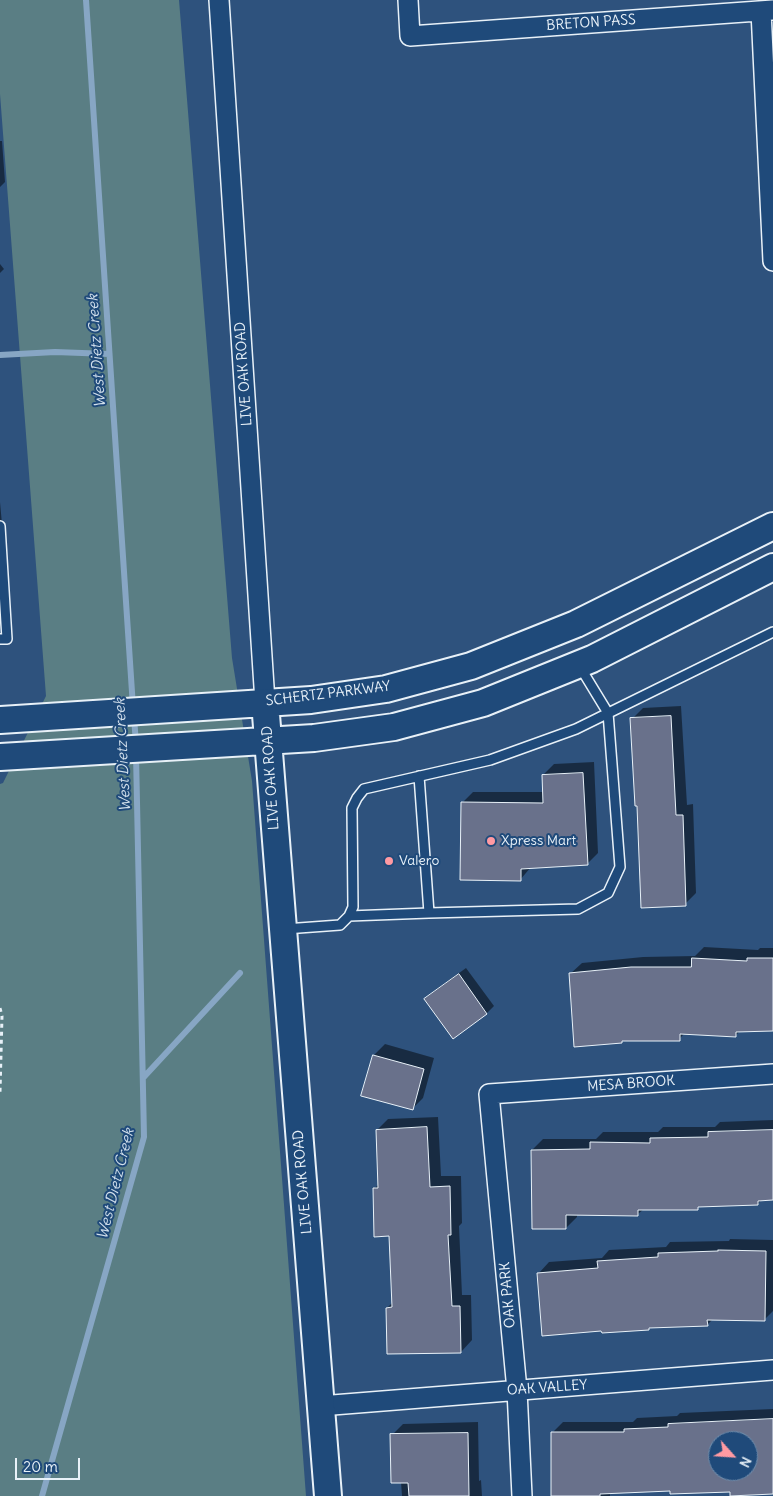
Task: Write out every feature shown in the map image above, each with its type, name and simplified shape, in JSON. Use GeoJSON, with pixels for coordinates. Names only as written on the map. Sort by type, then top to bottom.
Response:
{"type":"FeatureCollection","features":[{"type":"Feature","properties":{"kind":"main road","name":"SCHERTZ PARKWAY"},"geometry":{"type":"LineString","coordinates":[[2,720],[311,700],[386,690],[471,666],[576,624],[773,526]]}},
{"type":"Feature","properties":{"kind":"main road"},"geometry":{"type":"LineString","coordinates":[[2,757],[314,738],[394,727],[483,703],[579,665],[773,567]]}},
{"type":"Feature","properties":{"kind":"main road","name":"LIVE OAK ROAD"},"geometry":{"type":"LineString","coordinates":[[265,702],[328,1496]]}},
{"type":"Feature","properties":{"kind":"street","name":"LIVE OAK ROAD"},"geometry":{"type":"LineString","coordinates":[[219,0],[265,702]]}},
{"type":"Feature","properties":{"kind":"street","name":"BRETON PASS"},"geometry":{"type":"LineString","coordinates":[[408,0],[410,36],[767,11]]}},
{"type":"Feature","properties":{"kind":"street"},"geometry":{"type":"LineString","coordinates":[[767,11],[773,262]]}},
{"type":"Feature","properties":{"kind":"street","name":"MESA BROOK"},"geometry":{"type":"LineString","coordinates":[[489,1094],[773,1074]]}},
{"type":"Feature","properties":{"kind":"street","name":"OAK PARK"},"geometry":{"type":"LineString","coordinates":[[489,1094],[517,1390],[522,1496]]}},
{"type":"Feature","properties":{"kind":"street","name":"OAK VALLEY"},"geometry":{"type":"LineString","coordinates":[[320,1406],[773,1370]]}},
{"type":"Feature","properties":{"kind":"lane"},"geometry":{"type":"LineString","coordinates":[[0,526],[7,638],[0,639]]}},
{"type":"Feature","properties":{"kind":"lane"},"geometry":{"type":"LineString","coordinates":[[282,929],[340,925],[349,916],[353,908],[352,808],[356,798],[364,789],[490,760],[576,728],[773,632]]}},
{"type":"Feature","properties":{"kind":"lane"},"geometry":{"type":"LineString","coordinates":[[349,916],[578,909],[608,893],[620,867],[608,713],[579,665]]}},
{"type":"Feature","properties":{"kind":"lane"},"geometry":{"type":"LineString","coordinates":[[419,776],[429,913]]}},
{"type":"Feature","properties":{"kind":"path"},"geometry":{"type":"LineString","coordinates":[[0,1008],[2,1016],[0,1092]]}},
{"type":"Feature","properties":{"kind":"green space"},"geometry":{"type":"Polygon","coordinates":[[[0,0],[179,0],[232,658],[252,781],[306,1496],[0,1496],[0,784],[3,783],[46,696],[0,94],[0,0]]]}},
{"type":"Feature","properties":{"kind":"building"},"geometry":{"type":"Polygon","coordinates":[[[671,716],[676,815],[683,815],[686,906],[641,908],[637,806],[635,806],[630,718],[671,716]]]}},
{"type":"Feature","properties":{"kind":"building"},"geometry":{"type":"Polygon","coordinates":[[[583,773],[588,865],[521,869],[521,881],[460,880],[461,802],[543,803],[542,775],[583,773]]]}},
{"type":"Feature","properties":{"kind":"building"},"geometry":{"type":"Polygon","coordinates":[[[692,958],[747,961],[747,958],[773,958],[773,1031],[736,1032],[736,1037],[680,1034],[680,1041],[622,1041],[622,1043],[574,1047],[569,973],[631,967],[691,967],[692,958]]]}},
{"type":"Feature","properties":{"kind":"building"},"geometry":{"type":"Polygon","coordinates":[[[459,974],[487,1014],[453,1039],[424,999],[459,974]]]}},
{"type":"Feature","properties":{"kind":"building"},"geometry":{"type":"Polygon","coordinates":[[[373,1055],[424,1069],[413,1110],[361,1096],[373,1055]]]}},
{"type":"Feature","properties":{"kind":"building"},"geometry":{"type":"Polygon","coordinates":[[[427,1127],[430,1187],[450,1186],[451,1235],[448,1235],[452,1306],[460,1306],[461,1353],[387,1354],[386,1308],[392,1307],[389,1236],[374,1237],[373,1188],[378,1188],[376,1130],[427,1127]]]}},
{"type":"Feature","properties":{"kind":"building"},"geometry":{"type":"Polygon","coordinates":[[[773,1130],[773,1200],[758,1201],[758,1205],[698,1207],[698,1210],[638,1210],[638,1216],[566,1215],[566,1229],[532,1229],[531,1150],[590,1149],[590,1142],[650,1143],[650,1138],[708,1137],[708,1132],[773,1130]]]}},
{"type":"Feature","properties":{"kind":"building"},"geometry":{"type":"Polygon","coordinates":[[[718,1250],[766,1251],[765,1321],[707,1320],[708,1326],[649,1328],[649,1330],[602,1333],[601,1331],[542,1336],[537,1273],[598,1268],[597,1261],[658,1257],[658,1253],[718,1250]]]}},
{"type":"Feature","properties":{"kind":"building"},"geometry":{"type":"Polygon","coordinates":[[[773,1419],[773,1494],[730,1496],[730,1492],[670,1494],[670,1491],[600,1494],[600,1496],[551,1496],[551,1432],[624,1432],[624,1429],[668,1427],[668,1424],[773,1419]]]}},
{"type":"Feature","properties":{"kind":"building"},"geometry":{"type":"Polygon","coordinates":[[[468,1433],[469,1496],[409,1496],[408,1483],[391,1483],[390,1434],[468,1433]]]}},
{"type":"Feature","properties":{"kind":"waterway","name":"West Dietz Creek"},"geometry":{"type":"LineString","coordinates":[[86,0],[133,707]]}},
{"type":"Feature","properties":{"kind":"waterway"},"geometry":{"type":"LineString","coordinates":[[0,355],[55,352],[109,354]]}},
{"type":"Feature","properties":{"kind":"waterway","name":"West Dietz Creek"},"geometry":{"type":"LineString","coordinates":[[134,717],[136,744]]}},
{"type":"Feature","properties":{"kind":"waterway","name":"West Dietz Creek"},"geometry":{"type":"LineString","coordinates":[[42,1496],[144,1137],[136,754]]}},
{"type":"Feature","properties":{"kind":"waterway"},"geometry":{"type":"LineString","coordinates":[[143,1078],[240,973]]}},
{"type":"Feature","properties":{"kind":"place","name":"Xpress Mart"},"geometry":{"type":"Point","coordinates":[491,841]}},
{"type":"Feature","properties":{"kind":"place","name":"Valero"},"geometry":{"type":"Point","coordinates":[389,861]}}]}
